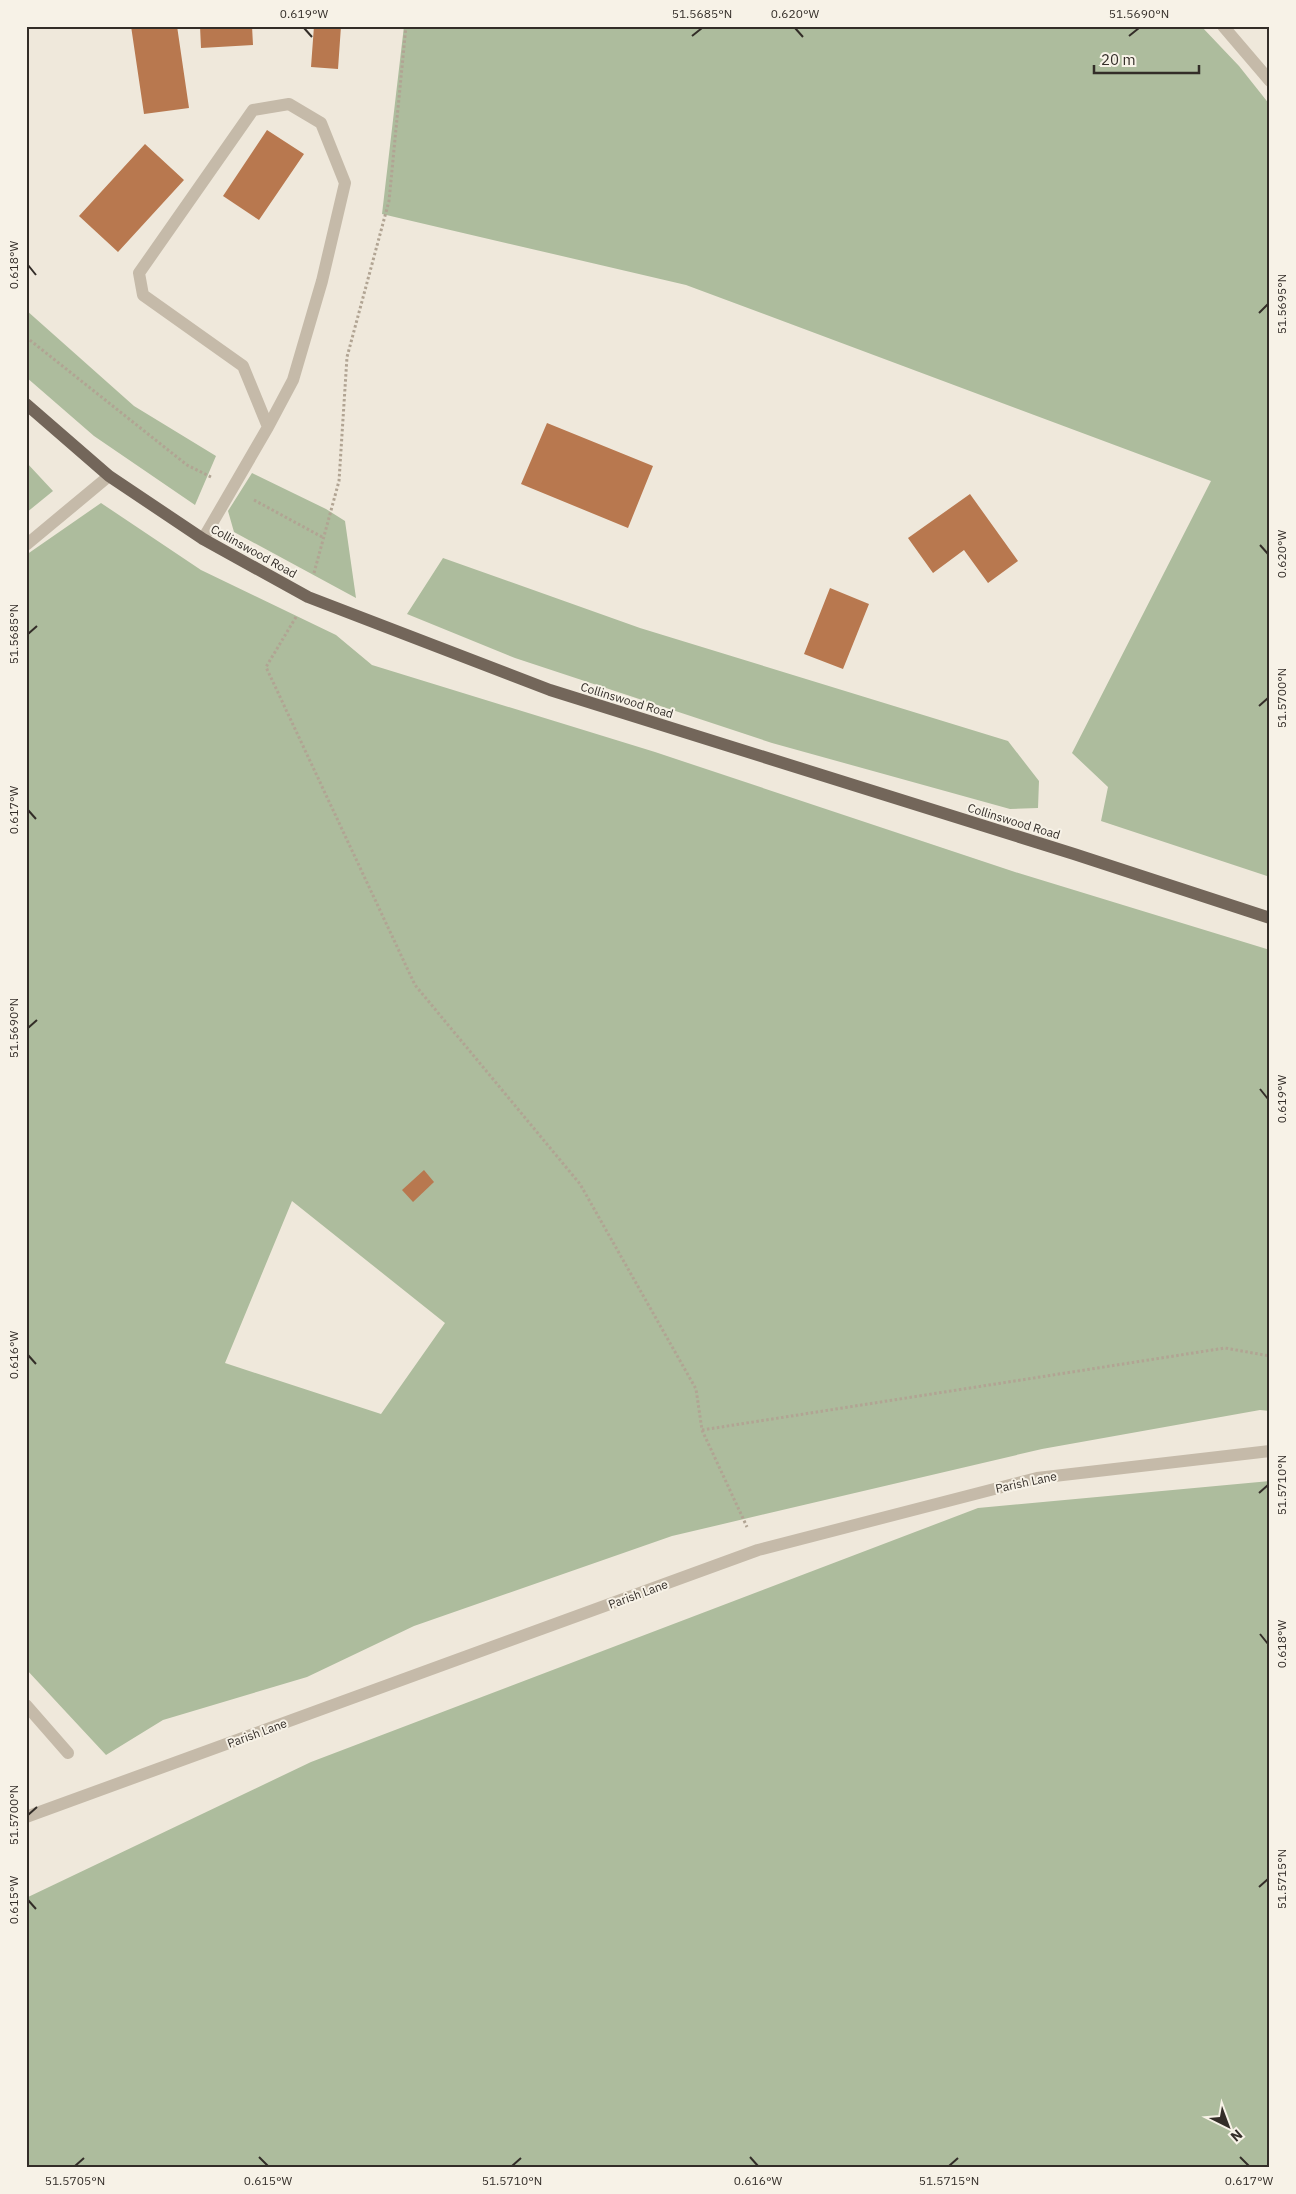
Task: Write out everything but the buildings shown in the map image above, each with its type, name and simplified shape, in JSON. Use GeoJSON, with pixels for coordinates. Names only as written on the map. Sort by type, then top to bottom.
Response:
{"type":"FeatureCollection","features":[{"type":"Feature","properties":{"kind":"main road","name":"Collinswood Road"},"geometry":{"type":"LineString","coordinates":[[26,404],[109,476],[203,539],[308,597],[550,690],[1074,854],[1270,918]]}},
{"type":"Feature","properties":{"kind":"street"},"geometry":{"type":"LineString","coordinates":[[1223,26],[1270,80]]}},
{"type":"Feature","properties":{"kind":"street"},"geometry":{"type":"LineString","coordinates":[[203,539],[233,489],[268,427],[293,380],[322,281],[345,183],[322,123],[289,104],[253,110],[139,273],[143,295],[243,366],[268,427]]}},
{"type":"Feature","properties":{"kind":"street"},"geometry":{"type":"LineString","coordinates":[[26,544],[109,476]]}},
{"type":"Feature","properties":{"kind":"street","name":"Parish Lane"},"geometry":{"type":"LineString","coordinates":[[26,1817],[758,1550],[1037,1478],[1270,1451]]}},
{"type":"Feature","properties":{"kind":"street"},"geometry":{"type":"LineString","coordinates":[[26,1705],[68,1753]]}},
{"type":"Feature","properties":{"kind":"path"},"geometry":{"type":"LineString","coordinates":[[406,26],[389,201],[347,357],[339,481],[308,597],[266,667],[415,985],[580,1184],[696,1388],[702,1430],[758,1550]]}},
{"type":"Feature","properties":{"kind":"path"},"geometry":{"type":"LineString","coordinates":[[26,337],[187,464],[324,538]]}},
{"type":"Feature","properties":{"kind":"path"},"geometry":{"type":"LineString","coordinates":[[702,1430],[1225,1348],[1270,1356]]}},
{"type":"Feature","properties":{"kind":"green space"},"geometry":{"type":"Polygon","coordinates":[[[404,26],[1201,26],[1239,66],[1270,105],[1270,877],[1101,821],[1108,787],[1072,753],[1211,481],[686,285],[382,214],[404,26]]]}},
{"type":"Feature","properties":{"kind":"green space"},"geometry":{"type":"Polygon","coordinates":[[[26,310],[134,406],[216,456],[195,505],[94,436],[26,377],[26,310]]]}},
{"type":"Feature","properties":{"kind":"green space"},"geometry":{"type":"Polygon","coordinates":[[[26,462],[53,491],[26,513],[26,462]]]}},
{"type":"Feature","properties":{"kind":"green space"},"geometry":{"type":"Polygon","coordinates":[[[252,473],[326,509],[345,521],[356,598],[234,532],[228,511],[252,473]]]}},
{"type":"Feature","properties":{"kind":"green space"},"geometry":{"type":"Polygon","coordinates":[[[101,503],[201,570],[336,635],[372,665],[655,752],[1015,872],[1270,950],[1270,1411],[1260,1410],[1042,1449],[672,1536],[414,1626],[307,1677],[163,1720],[106,1755],[26,1669],[26,555],[101,503]],[[292,1201],[225,1363],[381,1414],[445,1323],[292,1201]]]}},
{"type":"Feature","properties":{"kind":"green space"},"geometry":{"type":"Polygon","coordinates":[[[443,558],[640,628],[1008,741],[1039,781],[1038,808],[1010,809],[772,743],[515,658],[407,614],[443,558]]]}},
{"type":"Feature","properties":{"kind":"green space"},"geometry":{"type":"Polygon","coordinates":[[[1270,1481],[1270,2168],[26,2168],[26,1898],[311,1762],[978,1508],[1270,1481]]]}}]}
